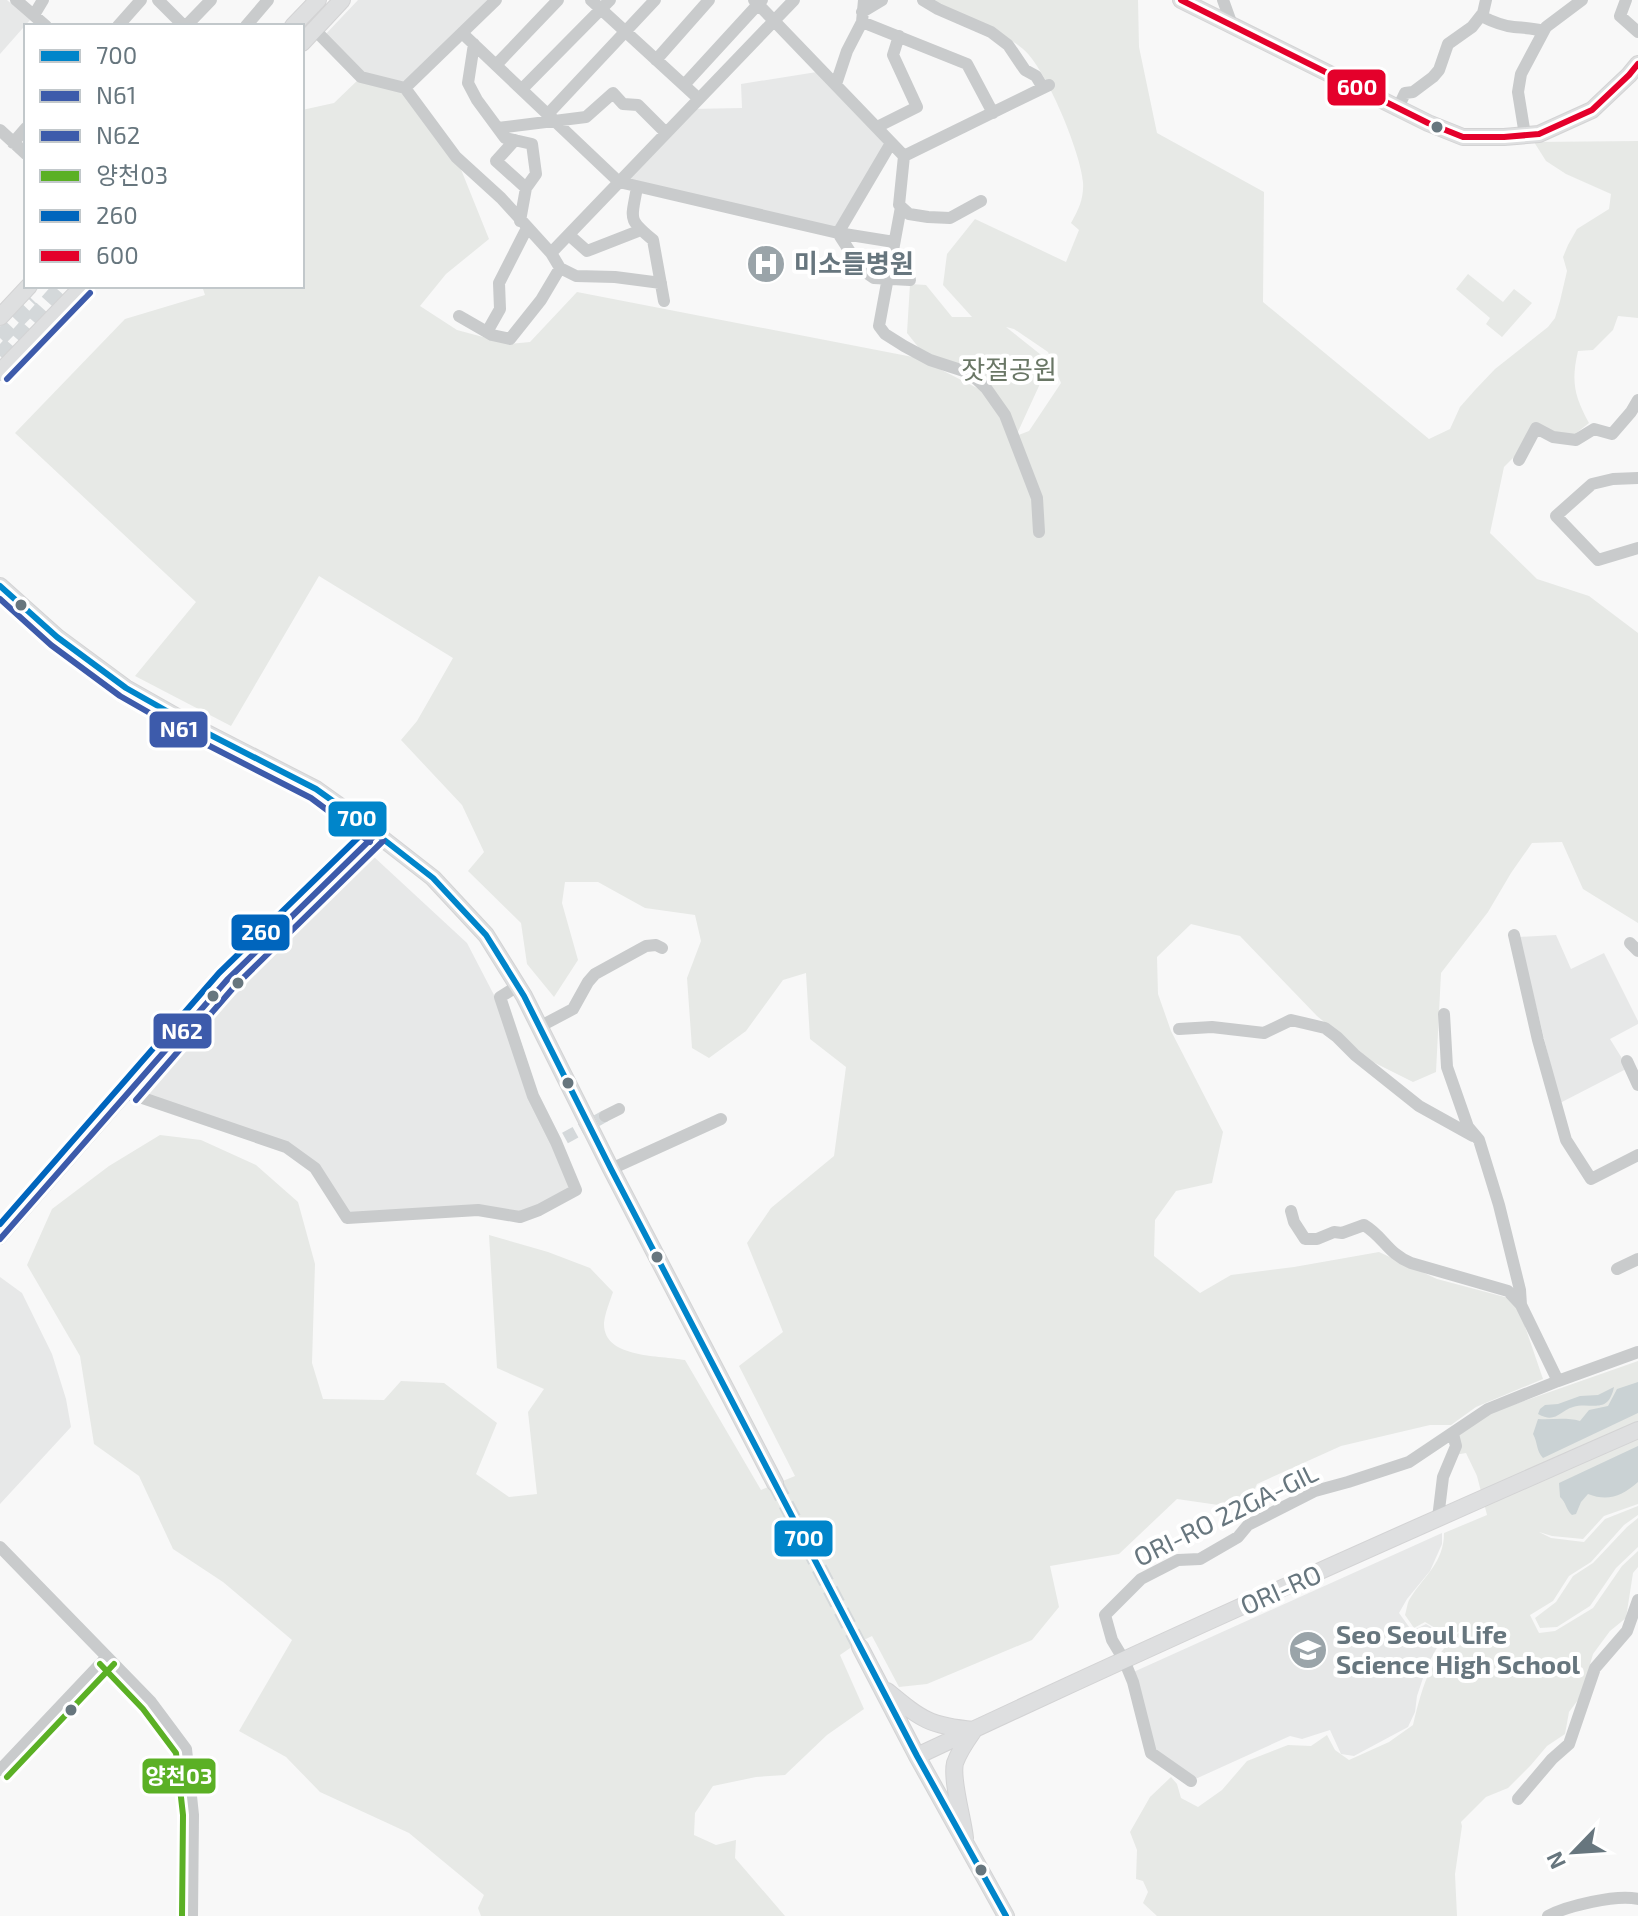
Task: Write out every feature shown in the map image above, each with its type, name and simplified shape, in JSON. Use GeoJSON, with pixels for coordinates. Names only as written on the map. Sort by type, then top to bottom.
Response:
{"type":"FeatureCollection","features":[{"type":"Feature","properties":{"kind":"main road"},"geometry":{"type":"LineString","coordinates":[[295,24],[318,0]]}},
{"type":"Feature","properties":{"kind":"main road"},"geometry":{"type":"LineString","coordinates":[[306,37],[342,0]]}},
{"type":"Feature","properties":{"kind":"main road"},"geometry":{"type":"LineString","coordinates":[[1181,0],[1428,123],[1463,137],[1539,134],[1592,110],[1638,64]]}},
{"type":"Feature","properties":{"kind":"main road"},"geometry":{"type":"LineString","coordinates":[[0,317],[27,288]]}},
{"type":"Feature","properties":{"kind":"main road"},"geometry":{"type":"LineString","coordinates":[[0,372],[81,288]]}},
{"type":"Feature","properties":{"kind":"main road"},"geometry":{"type":"LineString","coordinates":[[0,586],[57,637],[126,688],[316,789],[433,878],[486,935],[518,986],[775,1483]]}},
{"type":"Feature","properties":{"kind":"main road","name":"ORI-RO"},"geometry":{"type":"LineString","coordinates":[[917,1756],[1638,1430]]}},
{"type":"Feature","properties":{"kind":"main road"},"geometry":{"type":"LineString","coordinates":[[860,1647],[966,1848],[1006,1916]]}},
{"type":"Feature","properties":{"kind":"main road"},"geometry":{"type":"LineString","coordinates":[[880,1685],[930,1723],[974,1730],[955,1765],[966,1848]]}},
{"type":"Feature","properties":{"kind":"street"},"geometry":{"type":"LineString","coordinates":[[16,0],[44,24]]}},
{"type":"Feature","properties":{"kind":"street"},"geometry":{"type":"LineString","coordinates":[[34,15],[43,0]]}},
{"type":"Feature","properties":{"kind":"street"},"geometry":{"type":"LineString","coordinates":[[120,24],[141,0]]}},
{"type":"Feature","properties":{"kind":"street"},"geometry":{"type":"LineString","coordinates":[[158,0],[183,24]]}},
{"type":"Feature","properties":{"kind":"street"},"geometry":{"type":"LineString","coordinates":[[187,24],[211,0]]}},
{"type":"Feature","properties":{"kind":"street"},"geometry":{"type":"LineString","coordinates":[[248,24],[268,0]]}},
{"type":"Feature","properties":{"kind":"street"},"geometry":{"type":"LineString","coordinates":[[405,88],[496,0]]}},
{"type":"Feature","properties":{"kind":"street"},"geometry":{"type":"LineString","coordinates":[[496,65],[558,0]]}},
{"type":"Feature","properties":{"kind":"street"},"geometry":{"type":"LineString","coordinates":[[591,0],[606,5],[626,32],[699,99]]}},
{"type":"Feature","properties":{"kind":"street"},"geometry":{"type":"LineString","coordinates":[[487,332],[500,309],[499,283],[524,224],[526,188],[536,174],[532,144],[551,118],[655,0]]}},
{"type":"Feature","properties":{"kind":"street"},"geometry":{"type":"LineString","coordinates":[[656,60],[709,0]]}},
{"type":"Feature","properties":{"kind":"street"},"geometry":{"type":"LineString","coordinates":[[551,253],[794,0]]}},
{"type":"Feature","properties":{"kind":"street"},"geometry":{"type":"LineString","coordinates":[[836,84],[863,11],[882,0]]}},
{"type":"Feature","properties":{"kind":"street"},"geometry":{"type":"LineString","coordinates":[[904,156],[1046,87],[1025,70],[1008,45],[991,32],[923,0]]}},
{"type":"Feature","properties":{"kind":"street"},"geometry":{"type":"LineString","coordinates":[[1223,0],[1232,25]]}},
{"type":"Feature","properties":{"kind":"street"},"geometry":{"type":"LineString","coordinates":[[1398,108],[1405,93],[1413,92],[1439,70],[1448,44],[1472,27],[1483,13],[1486,0]]}},
{"type":"Feature","properties":{"kind":"street"},"geometry":{"type":"LineString","coordinates":[[1525,135],[1518,92],[1521,74],[1546,27],[1582,0]]}},
{"type":"Feature","properties":{"kind":"street"},"geometry":{"type":"LineString","coordinates":[[1626,0],[1620,16],[1638,32]]}},
{"type":"Feature","properties":{"kind":"street"},"geometry":{"type":"LineString","coordinates":[[684,85],[758,1],[904,156]]}},
{"type":"Feature","properties":{"kind":"street"},"geometry":{"type":"LineString","coordinates":[[522,89],[606,5]]}},
{"type":"Feature","properties":{"kind":"street"},"geometry":{"type":"LineString","coordinates":[[863,11],[899,36],[967,64],[993,113]]}},
{"type":"Feature","properties":{"kind":"street"},"geometry":{"type":"LineString","coordinates":[[1481,16],[1494,23],[1543,31]]}},
{"type":"Feature","properties":{"kind":"street"},"geometry":{"type":"LineString","coordinates":[[462,33],[619,182],[838,233],[894,242]]}},
{"type":"Feature","properties":{"kind":"street"},"geometry":{"type":"LineString","coordinates":[[877,127],[917,107],[893,55],[899,36]]}},
{"type":"Feature","properties":{"kind":"street"},"geometry":{"type":"LineString","coordinates":[[306,37],[361,77],[405,88],[456,157],[501,198],[551,253],[560,268],[576,276],[661,283]]}},
{"type":"Feature","properties":{"kind":"street"},"geometry":{"type":"LineString","coordinates":[[474,44],[468,83],[477,100],[505,138],[532,144]]}},
{"type":"Feature","properties":{"kind":"street"},"geometry":{"type":"LineString","coordinates":[[498,128],[551,118],[586,117],[613,93],[623,104],[638,105],[666,133]]}},
{"type":"Feature","properties":{"kind":"street"},"geometry":{"type":"LineString","coordinates":[[0,130],[13,143]]}},
{"type":"Feature","properties":{"kind":"street"},"geometry":{"type":"LineString","coordinates":[[515,140],[496,161],[526,188]]}},
{"type":"Feature","properties":{"kind":"street"},"geometry":{"type":"LineString","coordinates":[[838,233],[891,143]]}},
{"type":"Feature","properties":{"kind":"street"},"geometry":{"type":"LineString","coordinates":[[904,156],[901,207],[879,326],[885,334],[930,360],[970,373],[986,388],[1005,415],[1037,498],[1039,532]]}},
{"type":"Feature","properties":{"kind":"street"},"geometry":{"type":"LineString","coordinates":[[637,187],[632,218],[636,227],[653,240],[664,301]]}},
{"type":"Feature","properties":{"kind":"street"},"geometry":{"type":"LineString","coordinates":[[901,207],[909,214],[950,218],[981,201]]}},
{"type":"Feature","properties":{"kind":"street"},"geometry":{"type":"LineString","coordinates":[[569,235],[587,251],[641,230]]}},
{"type":"Feature","properties":{"kind":"street"},"geometry":{"type":"LineString","coordinates":[[838,233],[861,269],[874,278],[910,280]]}},
{"type":"Feature","properties":{"kind":"street"},"geometry":{"type":"LineString","coordinates":[[459,316],[492,335],[510,339],[541,300],[560,268]]}},
{"type":"Feature","properties":{"kind":"street"},"geometry":{"type":"LineString","coordinates":[[1519,460],[1536,428],[1553,437],[1576,440],[1594,429],[1612,434],[1638,400]]}},
{"type":"Feature","properties":{"kind":"street"},"geometry":{"type":"LineString","coordinates":[[1638,478],[1592,484],[1556,516],[1598,560],[1638,548]]}},
{"type":"Feature","properties":{"kind":"street"},"geometry":{"type":"LineString","coordinates":[[1,1237],[227,980],[376,834]]}},
{"type":"Feature","properties":{"kind":"street"},"geometry":{"type":"LineString","coordinates":[[1514,935],[1538,1040],[1566,1140],[1591,1179],[1638,1155]]}},
{"type":"Feature","properties":{"kind":"street"},"geometry":{"type":"LineString","coordinates":[[539,1027],[573,1009],[588,982],[609,965],[646,946],[662,948]]}},
{"type":"Feature","properties":{"kind":"street"},"geometry":{"type":"LineString","coordinates":[[128,1093],[286,1147],[315,1168],[347,1218],[478,1210],[520,1217],[576,1190],[560,1140],[533,1096],[500,997],[518,986]]}},
{"type":"Feature","properties":{"kind":"street"},"geometry":{"type":"LineString","coordinates":[[1444,1014],[1447,1067],[1468,1127],[1479,1140],[1499,1205],[1521,1305]]}},
{"type":"Feature","properties":{"kind":"street"},"geometry":{"type":"LineString","coordinates":[[1179,1029],[1212,1027],[1264,1033],[1291,1020],[1325,1028],[1419,1106],[1479,1140]]}},
{"type":"Feature","properties":{"kind":"street"},"geometry":{"type":"LineString","coordinates":[[1627,1061],[1638,1085]]}},
{"type":"Feature","properties":{"kind":"street"},"geometry":{"type":"LineString","coordinates":[[605,1116],[619,1109]]}},
{"type":"Feature","properties":{"kind":"street"},"geometry":{"type":"LineString","coordinates":[[611,1169],[721,1119]]}},
{"type":"Feature","properties":{"kind":"street"},"geometry":{"type":"LineString","coordinates":[[1291,1211],[1305,1239],[1317,1239],[1364,1225],[1396,1256],[1411,1263],[1508,1291],[1521,1305],[1558,1381]]}},
{"type":"Feature","properties":{"kind":"street"},"geometry":{"type":"LineString","coordinates":[[1617,1269],[1638,1259]]}},
{"type":"Feature","properties":{"kind":"street","name":"ORI-RO 22GA-GIL"},"geometry":{"type":"LineString","coordinates":[[1124,1660],[1112,1640],[1105,1615],[1141,1579],[1178,1560],[1200,1559],[1238,1537],[1248,1525],[1315,1491],[1409,1462],[1488,1409],[1638,1352]]}},
{"type":"Feature","properties":{"kind":"street"},"geometry":{"type":"LineString","coordinates":[[1438,1518],[1443,1477],[1456,1446],[1453,1434]]}},
{"type":"Feature","properties":{"kind":"street"},"geometry":{"type":"LineString","coordinates":[[0,1547],[151,1702],[186,1749],[193,1815],[192,1916]]}},
{"type":"Feature","properties":{"kind":"street"},"geometry":{"type":"LineString","coordinates":[[1518,1799],[1569,1744],[1595,1668],[1627,1631],[1638,1600]]}},
{"type":"Feature","properties":{"kind":"street"},"geometry":{"type":"LineString","coordinates":[[0,1770],[107,1657]]}},
{"type":"Feature","properties":{"kind":"street"},"geometry":{"type":"LineString","coordinates":[[1124,1660],[1133,1682],[1151,1753],[1191,1781]]}},
{"type":"Feature","properties":{"kind":"street"},"geometry":{"type":"LineString","coordinates":[[1548,1916],[1601,1900],[1638,1899]]}},
{"type":"Feature","properties":{"kind":"shaded area"},"geometry":{"type":"Polygon","coordinates":[[[0,0],[7,0],[30,20],[0,54],[0,0]]]}},
{"type":"Feature","properties":{"kind":"shaded area"},"geometry":{"type":"Polygon","coordinates":[[[358,0],[496,0],[405,88],[361,77],[323,37],[358,0]]]}},
{"type":"Feature","properties":{"kind":"shaded area"},"geometry":{"type":"Polygon","coordinates":[[[823,71],[891,143],[838,233],[619,182],[689,109],[742,108],[741,84],[823,71]]]}},
{"type":"Feature","properties":{"kind":"shaded area"},"geometry":{"type":"Polygon","coordinates":[[[373,856],[467,943],[507,1020],[576,1190],[520,1217],[478,1210],[347,1218],[315,1168],[286,1147],[128,1093],[237,993],[373,856]]]}},
{"type":"Feature","properties":{"kind":"shaded area"},"geometry":{"type":"Polygon","coordinates":[[[1556,935],[1571,969],[1604,953],[1638,1021],[1638,1024],[1610,1039],[1628,1068],[1560,1103],[1519,937],[1556,935]]]}},
{"type":"Feature","properties":{"kind":"shaded area"},"geometry":{"type":"Polygon","coordinates":[[[0,1277],[22,1293],[52,1354],[71,1427],[0,1504],[0,1277]]]}},
{"type":"Feature","properties":{"kind":"shaded area"},"geometry":{"type":"Polygon","coordinates":[[[1638,1382],[1638,1413],[1543,1458],[1533,1434],[1538,1419],[1580,1421],[1589,1410],[1608,1406],[1617,1389],[1638,1382]]]}},
{"type":"Feature","properties":{"kind":"shaded area"},"geometry":{"type":"Polygon","coordinates":[[[1614,1387],[1607,1402],[1598,1406],[1573,1407],[1549,1418],[1538,1414],[1545,1405],[1598,1395],[1614,1387]]]}},
{"type":"Feature","properties":{"kind":"shaded area"},"geometry":{"type":"Polygon","coordinates":[[[1638,1446],[1638,1482],[1614,1496],[1588,1494],[1576,1514],[1568,1511],[1560,1497],[1559,1483],[1638,1446]]]}},
{"type":"Feature","properties":{"kind":"shaded area","name":"Seo Seoul Life Science High School"},"geometry":{"type":"Polygon","coordinates":[[[1442,1533],[1442,1544],[1430,1571],[1399,1613],[1412,1631],[1426,1624],[1444,1635],[1427,1666],[1408,1727],[1354,1756],[1341,1754],[1330,1730],[1302,1739],[1290,1736],[1191,1781],[1151,1753],[1129,1674],[1442,1533]]]}},
{"type":"Feature","properties":{"kind":"green space","name":"잣절공원"},"geometry":{"type":"Polygon","coordinates":[[[924,0],[1138,0],[1139,47],[1157,133],[1264,192],[1263,302],[1429,439],[1450,429],[1460,407],[1495,369],[1548,327],[1555,318],[1560,301],[1567,271],[1563,257],[1568,245],[1577,229],[1609,209],[1611,194],[1566,174],[1546,161],[1534,142],[1638,141],[1638,318],[1618,316],[1613,330],[1593,350],[1578,351],[1575,388],[1589,423],[1574,435],[1557,433],[1537,424],[1521,450],[1504,467],[1490,533],[1537,579],[1589,596],[1638,633],[1638,923],[1583,889],[1562,842],[1532,843],[1488,912],[1441,973],[1436,1072],[1413,1082],[1373,1062],[1317,1016],[1240,936],[1191,924],[1157,957],[1158,994],[1171,1031],[1223,1132],[1212,1183],[1176,1191],[1155,1220],[1154,1256],[1200,1293],[1231,1275],[1379,1252],[1437,1279],[1516,1300],[1543,1379],[1476,1407],[1451,1425],[1430,1425],[1341,1446],[1257,1484],[1246,1509],[1177,1499],[1119,1554],[1050,1566],[1059,1607],[1032,1640],[927,1684],[899,1687],[872,1636],[858,1643],[815,1559],[856,1644],[840,1655],[864,1709],[827,1735],[785,1775],[756,1777],[713,1786],[695,1813],[694,1835],[716,1845],[736,1840],[735,1858],[785,1916],[481,1916],[478,1908],[484,1895],[409,1833],[320,1792],[286,1757],[239,1731],[292,1640],[223,1582],[173,1549],[139,1476],[94,1444],[80,1356],[27,1265],[52,1209],[109,1166],[160,1135],[201,1140],[256,1165],[298,1202],[315,1264],[312,1363],[323,1399],[384,1400],[401,1381],[444,1383],[497,1423],[476,1474],[509,1497],[537,1494],[528,1412],[544,1389],[497,1368],[489,1235],[590,1268],[613,1292],[604,1323],[606,1335],[613,1343],[635,1353],[685,1360],[761,1490],[795,1476],[739,1366],[783,1332],[747,1243],[771,1208],[834,1156],[846,1067],[810,1039],[806,973],[783,980],[746,1031],[709,1058],[692,1048],[687,978],[701,941],[695,915],[645,908],[598,882],[565,882],[562,903],[578,960],[554,997],[527,964],[521,923],[468,871],[484,852],[462,805],[401,740],[417,721],[453,658],[319,576],[231,726],[135,676],[196,602],[15,433],[125,319],[205,295],[203,288],[304,288],[304,110],[334,103],[361,77],[405,88],[456,157],[489,239],[446,274],[420,306],[457,330],[509,344],[530,342],[577,292],[918,358],[981,390],[961,364],[927,358],[907,333],[910,284],[926,285],[952,317],[972,317],[943,285],[947,254],[975,219],[1066,262],[1079,230],[1071,223],[1083,193],[1083,182],[1061,112],[1042,74],[1023,49],[976,21],[924,0]],[[1006,327],[1050,362],[1016,436],[1029,431],[1061,383],[1048,352],[1006,327]]]}},
{"type":"Feature","properties":{"kind":"green space"},"geometry":{"type":"Polygon","coordinates":[[[1468,274],[1503,302],[1514,289],[1532,303],[1502,337],[1486,324],[1490,318],[1456,289],[1468,274]]]}},
{"type":"Feature","properties":{"kind":"green space"},"geometry":{"type":"Polygon","coordinates":[[[1638,1361],[1638,1504],[1604,1516],[1583,1539],[1539,1532],[1551,1538],[1584,1542],[1605,1519],[1638,1506],[1638,1515],[1624,1525],[1591,1562],[1569,1576],[1553,1601],[1530,1615],[1539,1633],[1555,1631],[1593,1608],[1622,1566],[1638,1551],[1638,1567],[1633,1573],[1626,1618],[1610,1631],[1593,1654],[1581,1696],[1569,1712],[1565,1734],[1547,1746],[1508,1788],[1486,1797],[1461,1822],[1455,1874],[1457,1916],[1157,1916],[1143,1903],[1148,1892],[1143,1881],[1136,1879],[1137,1850],[1130,1832],[1150,1797],[1171,1777],[1177,1784],[1181,1798],[1198,1807],[1222,1790],[1247,1761],[1288,1745],[1311,1746],[1327,1735],[1335,1750],[1349,1760],[1389,1742],[1413,1725],[1436,1659],[1466,1627],[1464,1623],[1465,1627],[1449,1638],[1425,1622],[1414,1628],[1405,1615],[1409,1601],[1437,1560],[1444,1533],[1487,1515],[1477,1476],[1466,1453],[1455,1455],[1456,1433],[1484,1415],[1638,1361]]]}},
{"type":"Feature","properties":{"kind":"green space"},"geometry":{"type":"Polygon","coordinates":[[[1638,1518],[1638,1547],[1616,1568],[1590,1606],[1557,1627],[1540,1628],[1535,1618],[1556,1602],[1573,1576],[1593,1563],[1638,1518]]]}},
{"type":"Feature","properties":{"kind":"tunnel"},"geometry":{"type":"LineString","coordinates":[[0,356],[60,288]]}},
{"type":"Feature","properties":{"kind":"tunnel"},"geometry":{"type":"LineString","coordinates":[[0,338],[35,302]]}},
{"type":"Feature","properties":{"kind":"tunnel"},"geometry":{"type":"LineString","coordinates":[[565,1138],[605,1116]]}},
{"type":"Feature","properties":{"kind":"tunnel"},"geometry":{"type":"LineString","coordinates":[[775,1483],[860,1647]]}},
{"type":"Feature","properties":{"kind":"transit line","name":"600"},"geometry":{"type":"LineString","coordinates":[[1181,0],[1428,123],[1463,137],[1539,134],[1592,110],[1638,64]]}},
{"type":"Feature","properties":{"kind":"transit line","name":"N61"},"geometry":{"type":"LineString","coordinates":[[7,379],[90,293]]}},
{"type":"Feature","properties":{"kind":"transit line","name":"700"},"geometry":{"type":"LineString","coordinates":[[0,586],[57,637],[126,688],[316,789],[351,814],[433,878],[486,935],[524,996],[917,1756],[1006,1916]]}},
{"type":"Feature","properties":{"kind":"transit line","name":"N61"},"geometry":{"type":"LineString","coordinates":[[0,599],[51,645],[120,696],[311,798],[370,842]]}},
{"type":"Feature","properties":{"kind":"transit line","name":"260"},"geometry":{"type":"LineString","coordinates":[[0,1224],[219,973],[369,827]]}},
{"type":"Feature","properties":{"kind":"transit line","name":"N62"},"geometry":{"type":"LineString","coordinates":[[0,1239],[227,980],[376,834]]}},
{"type":"Feature","properties":{"kind":"transit line","name":"N61"},"geometry":{"type":"LineString","coordinates":[[136,1100],[234,987],[383,841]]}},
{"type":"Feature","properties":{"kind":"transit line","name":"양천03"},"geometry":{"type":"LineString","coordinates":[[100,1664],[143,1709],[176,1753],[183,1815],[182,1916]]}},
{"type":"Feature","properties":{"kind":"transit line","name":"양천03"},"geometry":{"type":"LineString","coordinates":[[7,1777],[114,1664]]}},
{"type":"Feature","properties":{"kind":"place","name":"미소들병원"},"geometry":{"type":"Point","coordinates":[766,264]}},
{"type":"Feature","properties":{"kind":"place","name":"Seo Seoul Life Science High School"},"geometry":{"type":"Point","coordinates":[1308,1650]}}]}
